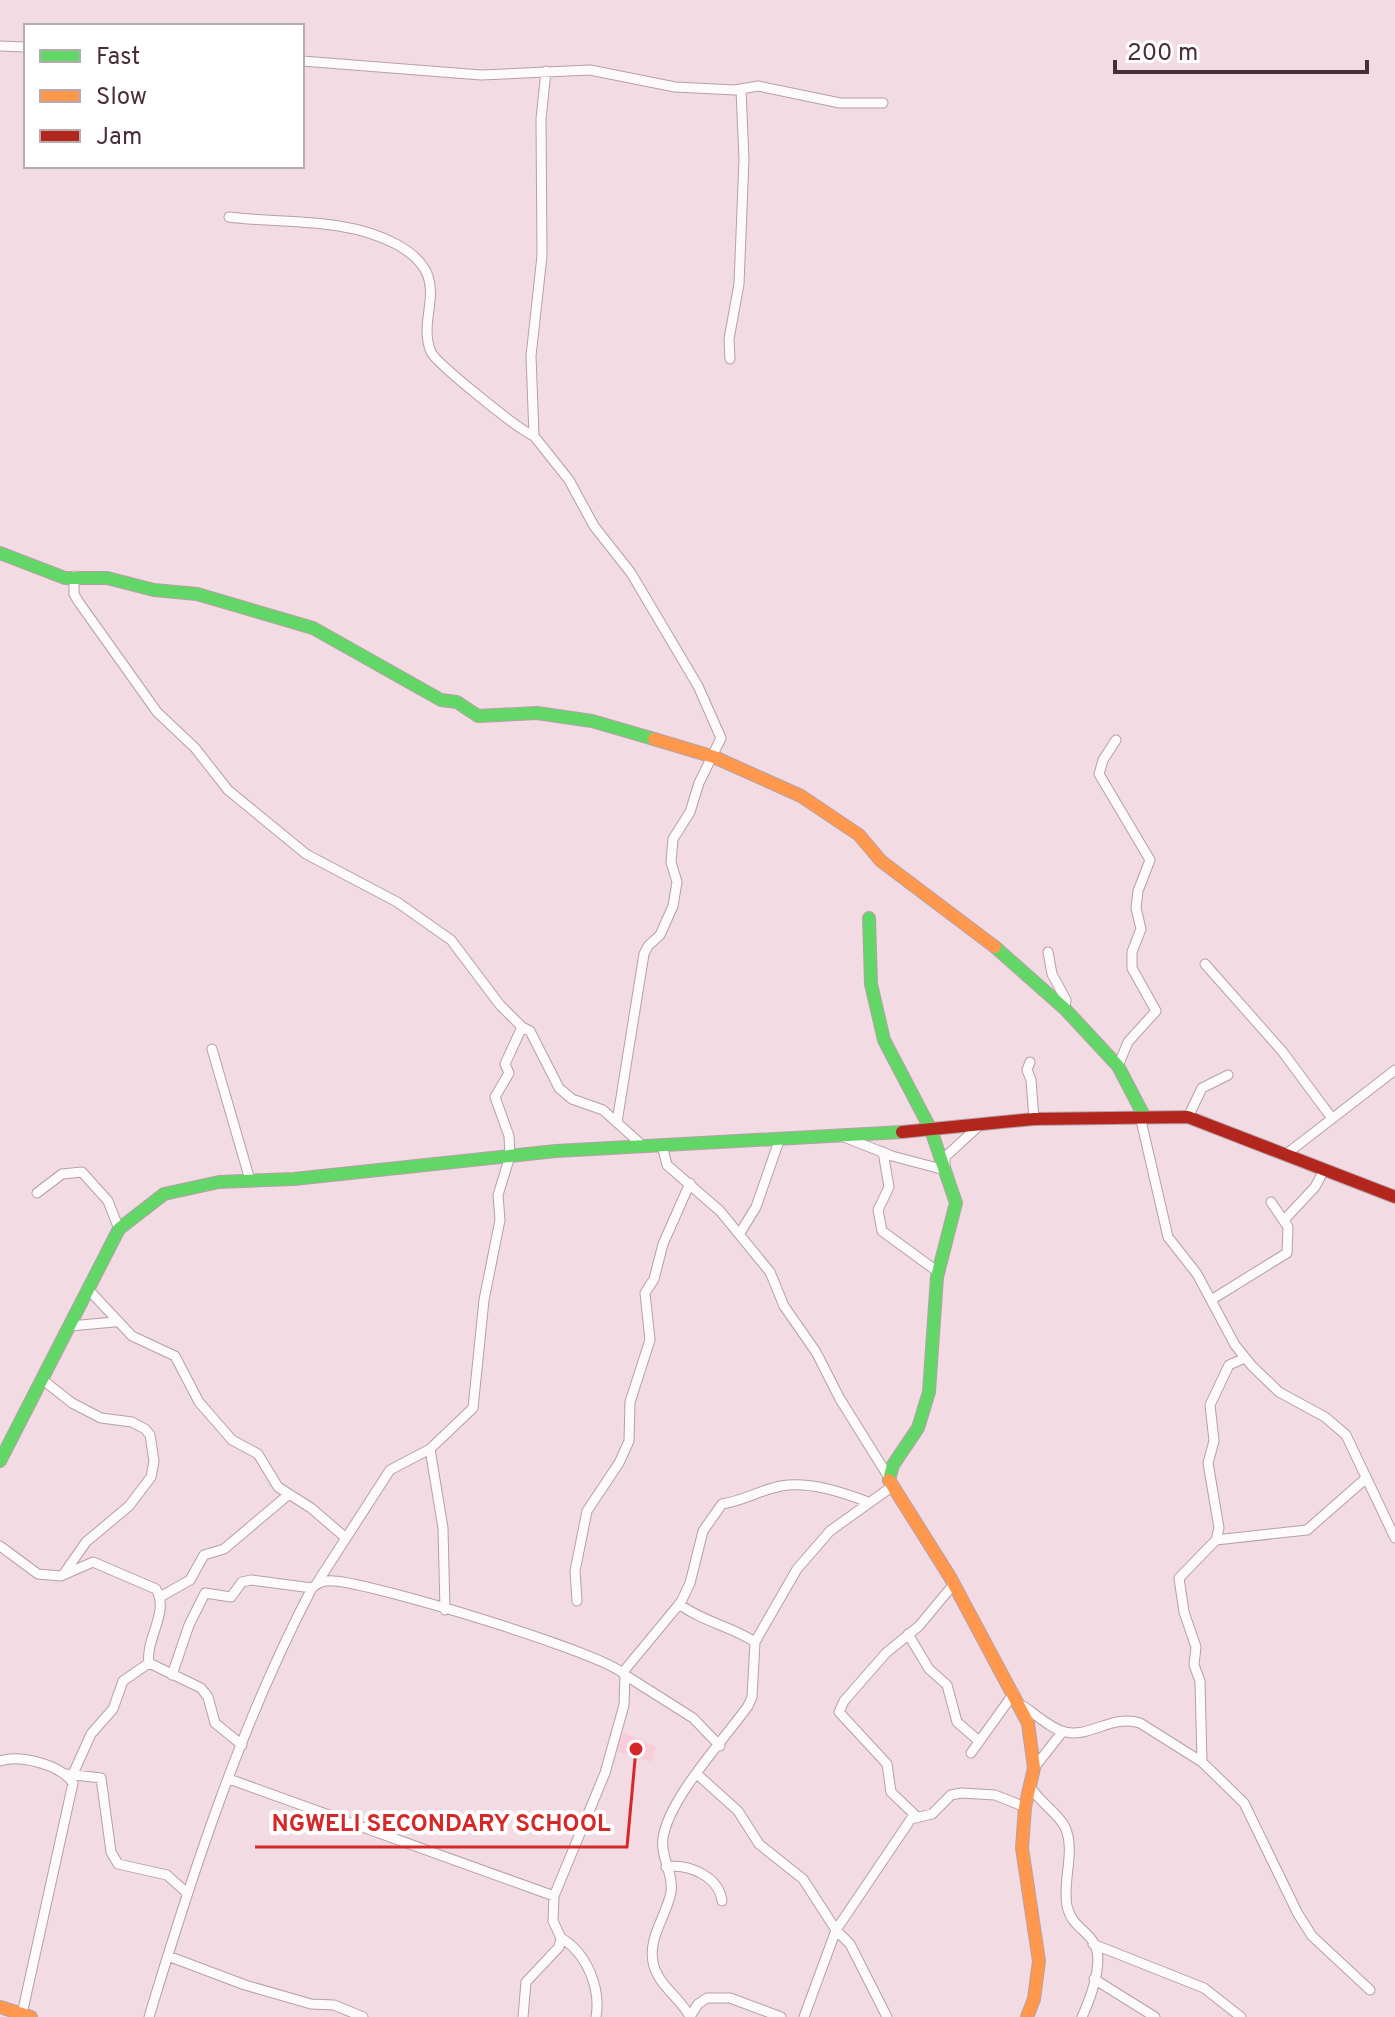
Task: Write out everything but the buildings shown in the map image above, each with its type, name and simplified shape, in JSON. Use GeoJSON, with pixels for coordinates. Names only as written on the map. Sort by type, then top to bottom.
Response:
{"type":"FeatureCollection","features":[{"type":"Feature","properties":{"kind":"street"},"geometry":{"type":"LineString","coordinates":[[0,46],[24,47]]}},
{"type":"Feature","properties":{"kind":"street"},"geometry":{"type":"LineString","coordinates":[[304,61],[481,75],[546,71],[605,72],[675,87],[741,90],[758,86],[840,103],[883,103]]}},
{"type":"Feature","properties":{"kind":"street"},"geometry":{"type":"LineString","coordinates":[[534,436],[531,365],[542,256],[541,119],[546,71]]}},
{"type":"Feature","properties":{"kind":"street"},"geometry":{"type":"LineString","coordinates":[[730,359],[729,339],[739,284],[744,159],[741,90]]}},
{"type":"Feature","properties":{"kind":"street"},"geometry":{"type":"LineString","coordinates":[[229,217],[342,227],[381,237],[415,257],[425,270],[431,292],[428,343],[433,356],[450,373],[534,436],[569,480],[594,526],[622,560],[698,686],[721,738],[699,783],[690,812],[673,839],[671,862],[676,894],[660,935],[644,954],[617,1122]]}},
{"type":"Feature","properties":{"kind":"street"},"geometry":{"type":"LineString","coordinates":[[0,553],[56,575],[107,578],[154,590],[197,594],[313,628],[441,700],[457,702],[478,716],[537,713],[592,721],[714,757],[786,788],[859,835],[881,861],[990,942],[1065,1009],[1118,1066],[1142,1116],[1164,1226],[1245,1358],[1279,1392],[1325,1417],[1346,1435],[1364,1480],[1395,1538]]}},
{"type":"Feature","properties":{"kind":"street"},"geometry":{"type":"LineString","coordinates":[[74,576],[74,594],[78,601],[157,712],[195,748],[228,790],[306,854],[397,902],[451,940],[522,1027],[533,1035],[559,1088],[572,1099],[597,1106],[643,1146]]}},
{"type":"Feature","properties":{"kind":"street"},"geometry":{"type":"LineString","coordinates":[[1116,740],[1103,760],[1099,774],[1150,860],[1138,891],[1136,908],[1141,929],[1132,952],[1137,981],[1151,997],[1156,1011],[1128,1042],[1118,1066]]}},
{"type":"Feature","properties":{"kind":"street"},"geometry":{"type":"LineString","coordinates":[[781,2017],[719,1997],[698,2004],[690,2016],[660,1981],[652,1961],[655,1933],[671,1893],[663,1838],[671,1813],[681,1794],[720,1746],[752,1697],[755,1642],[797,1569],[830,1531],[889,1482],[911,1443],[929,1392],[938,1272],[956,1203],[931,1130],[894,1066],[876,1013],[867,941],[869,918]]}},
{"type":"Feature","properties":{"kind":"street"},"geometry":{"type":"LineString","coordinates":[[1048,952],[1052,974],[1066,1000],[1065,1009]]}},
{"type":"Feature","properties":{"kind":"street"},"geometry":{"type":"LineString","coordinates":[[1205,964],[1282,1051],[1331,1117]]}},
{"type":"Feature","properties":{"kind":"street"},"geometry":{"type":"LineString","coordinates":[[149,2017],[187,1893],[242,1745],[277,1659],[315,1586],[365,1504],[390,1470],[430,1449],[473,1408],[484,1300],[501,1210],[498,1195],[510,1156],[509,1136],[495,1097],[509,1073],[505,1064],[522,1027]]}},
{"type":"Feature","properties":{"kind":"street"},"geometry":{"type":"LineString","coordinates":[[212,1049],[250,1180]]}},
{"type":"Feature","properties":{"kind":"street"},"geometry":{"type":"LineString","coordinates":[[1030,1062],[1027,1070],[1034,1119]]}},
{"type":"Feature","properties":{"kind":"street"},"geometry":{"type":"LineString","coordinates":[[1285,1155],[1395,1070]]}},
{"type":"Feature","properties":{"kind":"street"},"geometry":{"type":"LineString","coordinates":[[1188,1117],[1202,1088],[1228,1075]]}},
{"type":"Feature","properties":{"kind":"street"},"geometry":{"type":"LineString","coordinates":[[0,1461],[119,1229],[152,1201],[175,1189],[510,1156],[931,1130],[1034,1119],[1142,1116],[1188,1117],[1395,1197]]}},
{"type":"Feature","properties":{"kind":"street"},"geometry":{"type":"LineString","coordinates":[[945,1170],[945,1157],[981,1124]]}},
{"type":"Feature","properties":{"kind":"street"},"geometry":{"type":"LineString","coordinates":[[837,1134],[883,1152],[945,1170]]}},
{"type":"Feature","properties":{"kind":"street"},"geometry":{"type":"LineString","coordinates":[[740,1233],[756,1207],[780,1138]]}},
{"type":"Feature","properties":{"kind":"street"},"geometry":{"type":"LineString","coordinates":[[662,1145],[667,1165],[690,1183],[740,1233],[770,1272],[784,1306],[816,1352],[1018,1699],[1028,1723],[1034,1768]]}},
{"type":"Feature","properties":{"kind":"street"},"geometry":{"type":"LineString","coordinates":[[883,1152],[889,1187],[878,1210],[882,1231],[938,1272]]}},
{"type":"Feature","properties":{"kind":"street"},"geometry":{"type":"LineString","coordinates":[[1285,1219],[1315,1187],[1324,1170]]}},
{"type":"Feature","properties":{"kind":"street"},"geometry":{"type":"LineString","coordinates":[[37,1193],[62,1174],[82,1172],[108,1201],[119,1229]]}},
{"type":"Feature","properties":{"kind":"street"},"geometry":{"type":"LineString","coordinates":[[577,1601],[575,1571],[587,1511],[629,1441],[630,1402],[650,1340],[645,1293],[654,1279],[663,1244],[690,1183]]}},
{"type":"Feature","properties":{"kind":"street"},"geometry":{"type":"LineString","coordinates":[[1211,1300],[1287,1253],[1290,1234],[1285,1219],[1271,1202]]}},
{"type":"Feature","properties":{"kind":"street"},"geometry":{"type":"LineString","coordinates":[[87,1288],[115,1322],[149,1347],[175,1356],[199,1402],[232,1440],[258,1454],[278,1487],[311,1508],[346,1538]]}},
{"type":"Feature","properties":{"kind":"street"},"geometry":{"type":"LineString","coordinates":[[69,1326],[115,1322]]}},
{"type":"Feature","properties":{"kind":"street"},"geometry":{"type":"LineString","coordinates":[[1202,1762],[1200,1681],[1194,1665],[1196,1647],[1187,1623],[1179,1578],[1216,1540],[1219,1528],[1208,1463],[1214,1441],[1210,1405],[1229,1365],[1245,1358]]}},
{"type":"Feature","properties":{"kind":"street"},"geometry":{"type":"LineString","coordinates":[[43,1380],[72,1403],[101,1418],[138,1424],[150,1435],[154,1461],[151,1477],[129,1506],[91,1536],[63,1575]]}},
{"type":"Feature","properties":{"kind":"street"},"geometry":{"type":"LineString","coordinates":[[430,1449],[443,1528],[445,1610]]}},
{"type":"Feature","properties":{"kind":"street"},"geometry":{"type":"LineString","coordinates":[[1216,1540],[1307,1530],[1364,1480]]}},
{"type":"Feature","properties":{"kind":"street"},"geometry":{"type":"LineString","coordinates":[[596,2017],[598,2004],[587,1965],[561,1938],[553,1921],[554,1896],[605,1773],[624,1705],[624,1674],[679,1604],[690,1583],[694,1555],[703,1531],[722,1504],[738,1503],[766,1490],[795,1485],[868,1502]]}},
{"type":"Feature","properties":{"kind":"street"},"geometry":{"type":"LineString","coordinates":[[160,1597],[190,1580],[204,1555],[224,1549],[288,1495]]}},
{"type":"Feature","properties":{"kind":"street"},"geometry":{"type":"LineString","coordinates":[[0,1546],[30,1570],[63,1575],[93,1562],[156,1589],[160,1597],[149,1663],[123,1681],[113,1709],[91,1734],[69,1774],[73,1788],[26,2016],[0,2007]]}},
{"type":"Feature","properties":{"kind":"street"},"geometry":{"type":"LineString","coordinates":[[172,1675],[189,1625],[205,1593],[231,1597],[242,1582],[251,1580],[315,1586],[351,1583],[527,1633],[610,1663],[693,1718],[720,1746]]}},
{"type":"Feature","properties":{"kind":"street"},"geometry":{"type":"LineString","coordinates":[[916,1816],[891,1792],[887,1764],[839,1712],[844,1701],[886,1653],[953,1585]]}},
{"type":"Feature","properties":{"kind":"street"},"geometry":{"type":"LineString","coordinates":[[679,1604],[697,1617],[740,1632],[755,1642]]}},
{"type":"Feature","properties":{"kind":"street"},"geometry":{"type":"LineString","coordinates":[[908,1634],[929,1669],[947,1685],[957,1722],[979,1741]]}},
{"type":"Feature","properties":{"kind":"street"},"geometry":{"type":"LineString","coordinates":[[149,1663],[204,1691],[215,1723],[242,1745]]}},
{"type":"Feature","properties":{"kind":"street"},"geometry":{"type":"LineString","coordinates":[[1018,1699],[1063,1731],[1074,1733],[1128,1719],[1202,1762],[1244,1803],[1298,1914],[1312,1936],[1370,1990]]}},
{"type":"Feature","properties":{"kind":"street"},"geometry":{"type":"LineString","coordinates":[[971,1753],[1018,1699]]}},
{"type":"Feature","properties":{"kind":"street"},"geometry":{"type":"LineString","coordinates":[[1027,2017],[1034,1999],[1039,1961],[1022,1848],[1025,1807],[1034,1768],[1063,1731]]}},
{"type":"Feature","properties":{"kind":"street"},"geometry":{"type":"LineString","coordinates":[[0,1761],[22,1760],[103,1781],[111,1852],[118,1864],[167,1875],[187,1893]]}},
{"type":"Feature","properties":{"kind":"street"},"geometry":{"type":"LineString","coordinates":[[698,1775],[738,1811],[759,1844],[803,1879],[836,1930],[850,1944],[887,2017]]}},
{"type":"Feature","properties":{"kind":"street"},"geometry":{"type":"LineString","coordinates":[[229,1779],[554,1896]]}},
{"type":"Feature","properties":{"kind":"street"},"geometry":{"type":"LineString","coordinates":[[1029,1785],[1040,1803],[1065,1827],[1068,1845],[1066,1904],[1070,1919],[1097,1951],[1094,1979],[1082,2017]]}},
{"type":"Feature","properties":{"kind":"street"},"geometry":{"type":"LineString","coordinates":[[804,2017],[836,1930],[870,1877],[916,1816],[932,1814],[951,1795],[961,1793],[995,1795],[1025,1807]]}},
{"type":"Feature","properties":{"kind":"street"},"geometry":{"type":"LineString","coordinates":[[666,1867],[697,1870],[719,1888],[722,1901]]}},
{"type":"Feature","properties":{"kind":"street"},"geometry":{"type":"LineString","coordinates":[[523,2017],[526,1982],[553,1956],[561,1938]]}},
{"type":"Feature","properties":{"kind":"street"},"geometry":{"type":"LineString","coordinates":[[1093,1944],[1181,1976],[1204,1988],[1241,2017]]}},
{"type":"Feature","properties":{"kind":"street"},"geometry":{"type":"LineString","coordinates":[[168,1956],[245,1985],[311,2004],[334,2005],[363,2017]]}},
{"type":"Feature","properties":{"kind":"street"},"geometry":{"type":"LineString","coordinates":[[1094,1979],[1155,2017]]}},
{"type":"Feature","properties":{"kind":"shaded area"},"geometry":{"type":"Polygon","coordinates":[[[623,1732],[656,1747],[651,1762],[615,1751],[623,1732]]]}},
{"type":"Feature","properties":{"kind":"traffic: fast"},"geometry":{"type":"LineString","coordinates":[[0,553],[65,578],[107,578],[154,590],[197,594],[313,628],[441,700],[457,702],[478,716],[537,713],[592,721],[654,739]]}},
{"type":"Feature","properties":{"kind":"traffic: fast"},"geometry":{"type":"LineString","coordinates":[[869,918],[871,984],[884,1040],[931,1130],[956,1203],[937,1277],[929,1392],[918,1428],[893,1465],[889,1480]]}},
{"type":"Feature","properties":{"kind":"traffic: fast"},"geometry":{"type":"LineString","coordinates":[[995,947],[1065,1009],[1118,1066],[1144,1116]]}},
{"type":"Feature","properties":{"kind":"traffic: fast"},"geometry":{"type":"LineString","coordinates":[[0,1461],[119,1229],[164,1194],[219,1182],[294,1179],[556,1151],[902,1132]]}},
{"type":"Feature","properties":{"kind":"traffic: slow"},"geometry":{"type":"LineString","coordinates":[[654,739],[714,757],[801,796],[859,835],[881,861],[995,947]]}},
{"type":"Feature","properties":{"kind":"traffic: slow"},"geometry":{"type":"LineString","coordinates":[[889,1480],[950,1577],[1028,1723],[1034,1768],[1025,1807],[1022,1848],[1039,1961],[1034,1999],[1027,2017]]}},
{"type":"Feature","properties":{"kind":"traffic: slow"},"geometry":{"type":"LineString","coordinates":[[0,2007],[31,2017]]}},
{"type":"Feature","properties":{"kind":"traffic: jam"},"geometry":{"type":"LineString","coordinates":[[902,1132],[1034,1119],[1188,1117],[1395,1197]]}},
{"type":"Feature","properties":{"kind":"place","name":"NGWELI SECONDARY SCHOOL"},"geometry":{"type":"Point","coordinates":[636,1749]}}]}
